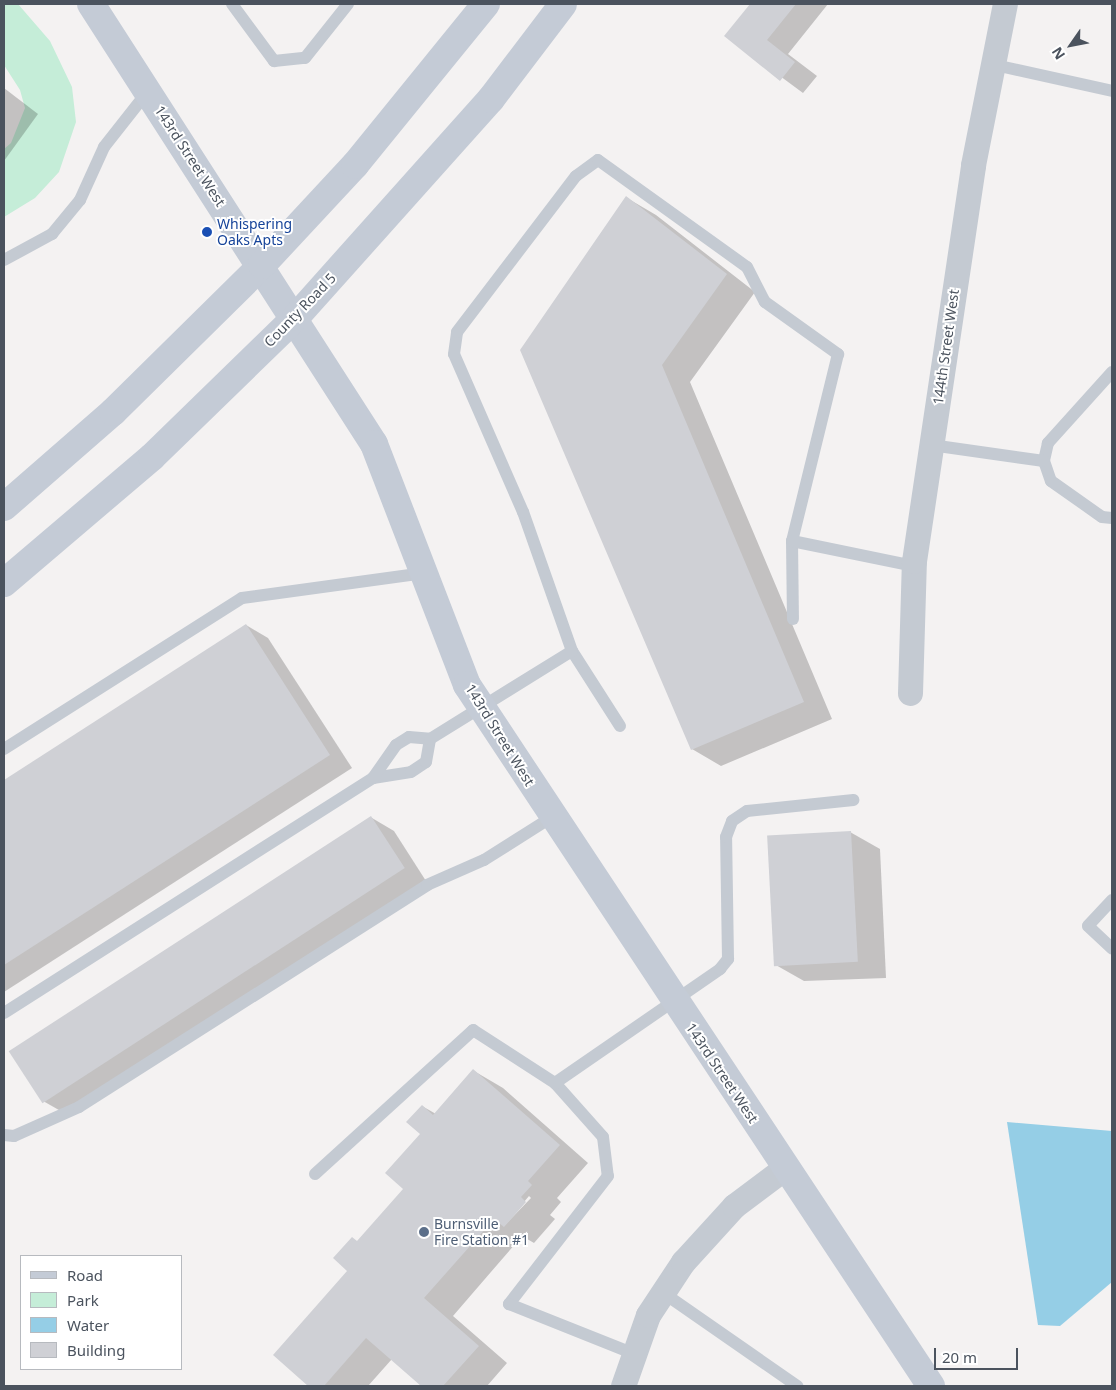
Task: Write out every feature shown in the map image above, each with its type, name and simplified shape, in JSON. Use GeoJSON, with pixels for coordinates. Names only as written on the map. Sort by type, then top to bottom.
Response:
{"type":"FeatureCollection","features":[{"type":"Feature","properties":{"kind":"street","name":"143rd Street West"},"geometry":{"type":"LineString","coordinates":[[91,4],[296,317],[374,444],[467,686],[552,817],[931,1386]]}},
{"type":"Feature","properties":{"kind":"street"},"geometry":{"type":"LineString","coordinates":[[4,507],[113,412],[262,265],[355,166],[486,4]]}},
{"type":"Feature","properties":{"kind":"street","name":"County Road 5"},"geometry":{"type":"LineString","coordinates":[[4,583],[152,457],[296,317],[491,99],[563,4]]}},
{"type":"Feature","properties":{"kind":"street","name":"144th Street West"},"geometry":{"type":"LineString","coordinates":[[910,692],[914,566],[973,165],[995,65],[1004,4]]}},
{"type":"Feature","properties":{"kind":"street"},"geometry":{"type":"LineString","coordinates":[[623,1386],[632,1353],[662,1292],[709,1230],[786,1167]]}},
{"type":"Feature","properties":{"kind":"lane"},"geometry":{"type":"LineString","coordinates":[[232,4],[274,61],[305,58],[348,4]]}},
{"type":"Feature","properties":{"kind":"lane"},"geometry":{"type":"LineString","coordinates":[[995,65],[1112,91]]}},
{"type":"Feature","properties":{"kind":"lane"},"geometry":{"type":"LineString","coordinates":[[4,260],[52,234],[80,200],[104,147],[148,91]]}},
{"type":"Feature","properties":{"kind":"lane"},"geometry":{"type":"LineString","coordinates":[[620,726],[572,651],[523,512],[454,354],[457,332],[576,176],[598,160],[747,267],[764,302],[838,354],[792,541],[793,619]]}},
{"type":"Feature","properties":{"kind":"lane"},"geometry":{"type":"LineString","coordinates":[[1112,372],[1048,443],[1044,461],[1051,481],[1102,517],[1112,518]]}},
{"type":"Feature","properties":{"kind":"lane"},"geometry":{"type":"LineString","coordinates":[[931,445],[1044,461]]}},
{"type":"Feature","properties":{"kind":"lane"},"geometry":{"type":"LineString","coordinates":[[792,541],[914,566]]}},
{"type":"Feature","properties":{"kind":"lane"},"geometry":{"type":"LineString","coordinates":[[4,749],[242,598],[424,573]]}},
{"type":"Feature","properties":{"kind":"lane"},"geometry":{"type":"LineString","coordinates":[[4,1013],[373,778],[396,745],[409,737],[430,739],[480,705],[572,651]]}},
{"type":"Feature","properties":{"kind":"lane"},"geometry":{"type":"LineString","coordinates":[[373,778],[411,772],[426,762],[430,739]]}},
{"type":"Feature","properties":{"kind":"lane"},"geometry":{"type":"LineString","coordinates":[[555,1083],[728,959],[726,837],[732,821],[747,811],[853,800]]}},
{"type":"Feature","properties":{"kind":"lane"},"geometry":{"type":"LineString","coordinates":[[4,1134],[14,1136],[80,1107],[427,885],[484,860],[552,817]]}},
{"type":"Feature","properties":{"kind":"lane"},"geometry":{"type":"LineString","coordinates":[[1112,900],[1088,926],[1112,948]]}},
{"type":"Feature","properties":{"kind":"lane"},"geometry":{"type":"LineString","coordinates":[[315,1174],[473,1030],[555,1083],[602,1136],[608,1176],[509,1304],[632,1353]]}},
{"type":"Feature","properties":{"kind":"lane"},"geometry":{"type":"LineString","coordinates":[[662,1292],[798,1386]]}},
{"type":"Feature","properties":{"kind":"green space"},"geometry":{"type":"Polygon","coordinates":[[[4,4],[18,4],[50,41],[72,87],[76,122],[59,172],[35,198],[4,217],[4,149],[11,143],[25,108],[20,90],[4,65],[4,4]]]}},
{"type":"Feature","properties":{"kind":"water"},"geometry":{"type":"Polygon","coordinates":[[[1007,1122],[1112,1131],[1112,1282],[1060,1326],[1038,1325],[1007,1122]]]}},
{"type":"Feature","properties":{"kind":"building"},"geometry":{"type":"Polygon","coordinates":[[[750,4],[796,4],[767,40],[795,62],[780,81],[724,36],[750,4]]]}},
{"type":"Feature","properties":{"kind":"building"},"geometry":{"type":"Polygon","coordinates":[[[626,196],[727,274],[662,365],[804,702],[691,750],[520,350],[626,196]]]}},
{"type":"Feature","properties":{"kind":"building"},"geometry":{"type":"Polygon","coordinates":[[[246,624],[330,755],[4,965],[4,780],[246,624]]]}},
{"type":"Feature","properties":{"kind":"building"},"geometry":{"type":"Polygon","coordinates":[[[371,816],[405,868],[42,1103],[9,1051],[371,816]]]}},
{"type":"Feature","properties":{"kind":"building"},"geometry":{"type":"Polygon","coordinates":[[[851,831],[858,962],[774,966],[767,835],[851,831]]]}},
{"type":"Feature","properties":{"kind":"building","name":"Burnsville Fire Station #1"},"geometry":{"type":"Polygon","coordinates":[[[473,1069],[560,1145],[528,1181],[532,1185],[521,1197],[526,1202],[504,1227],[494,1219],[424,1298],[479,1346],[443,1386],[421,1386],[366,1338],[324,1386],[308,1386],[273,1355],[347,1271],[333,1258],[352,1237],[357,1241],[403,1189],[385,1173],[420,1134],[406,1122],[422,1105],[433,1115],[473,1069]]]}},
{"type":"Feature","properties":{"kind":"place","name":"Whispering Oaks Apts"},"geometry":{"type":"Point","coordinates":[207,232]}},
{"type":"Feature","properties":{"kind":"place","name":"Burnsville Fire Station #1"},"geometry":{"type":"Point","coordinates":[424,1232]}}]}
